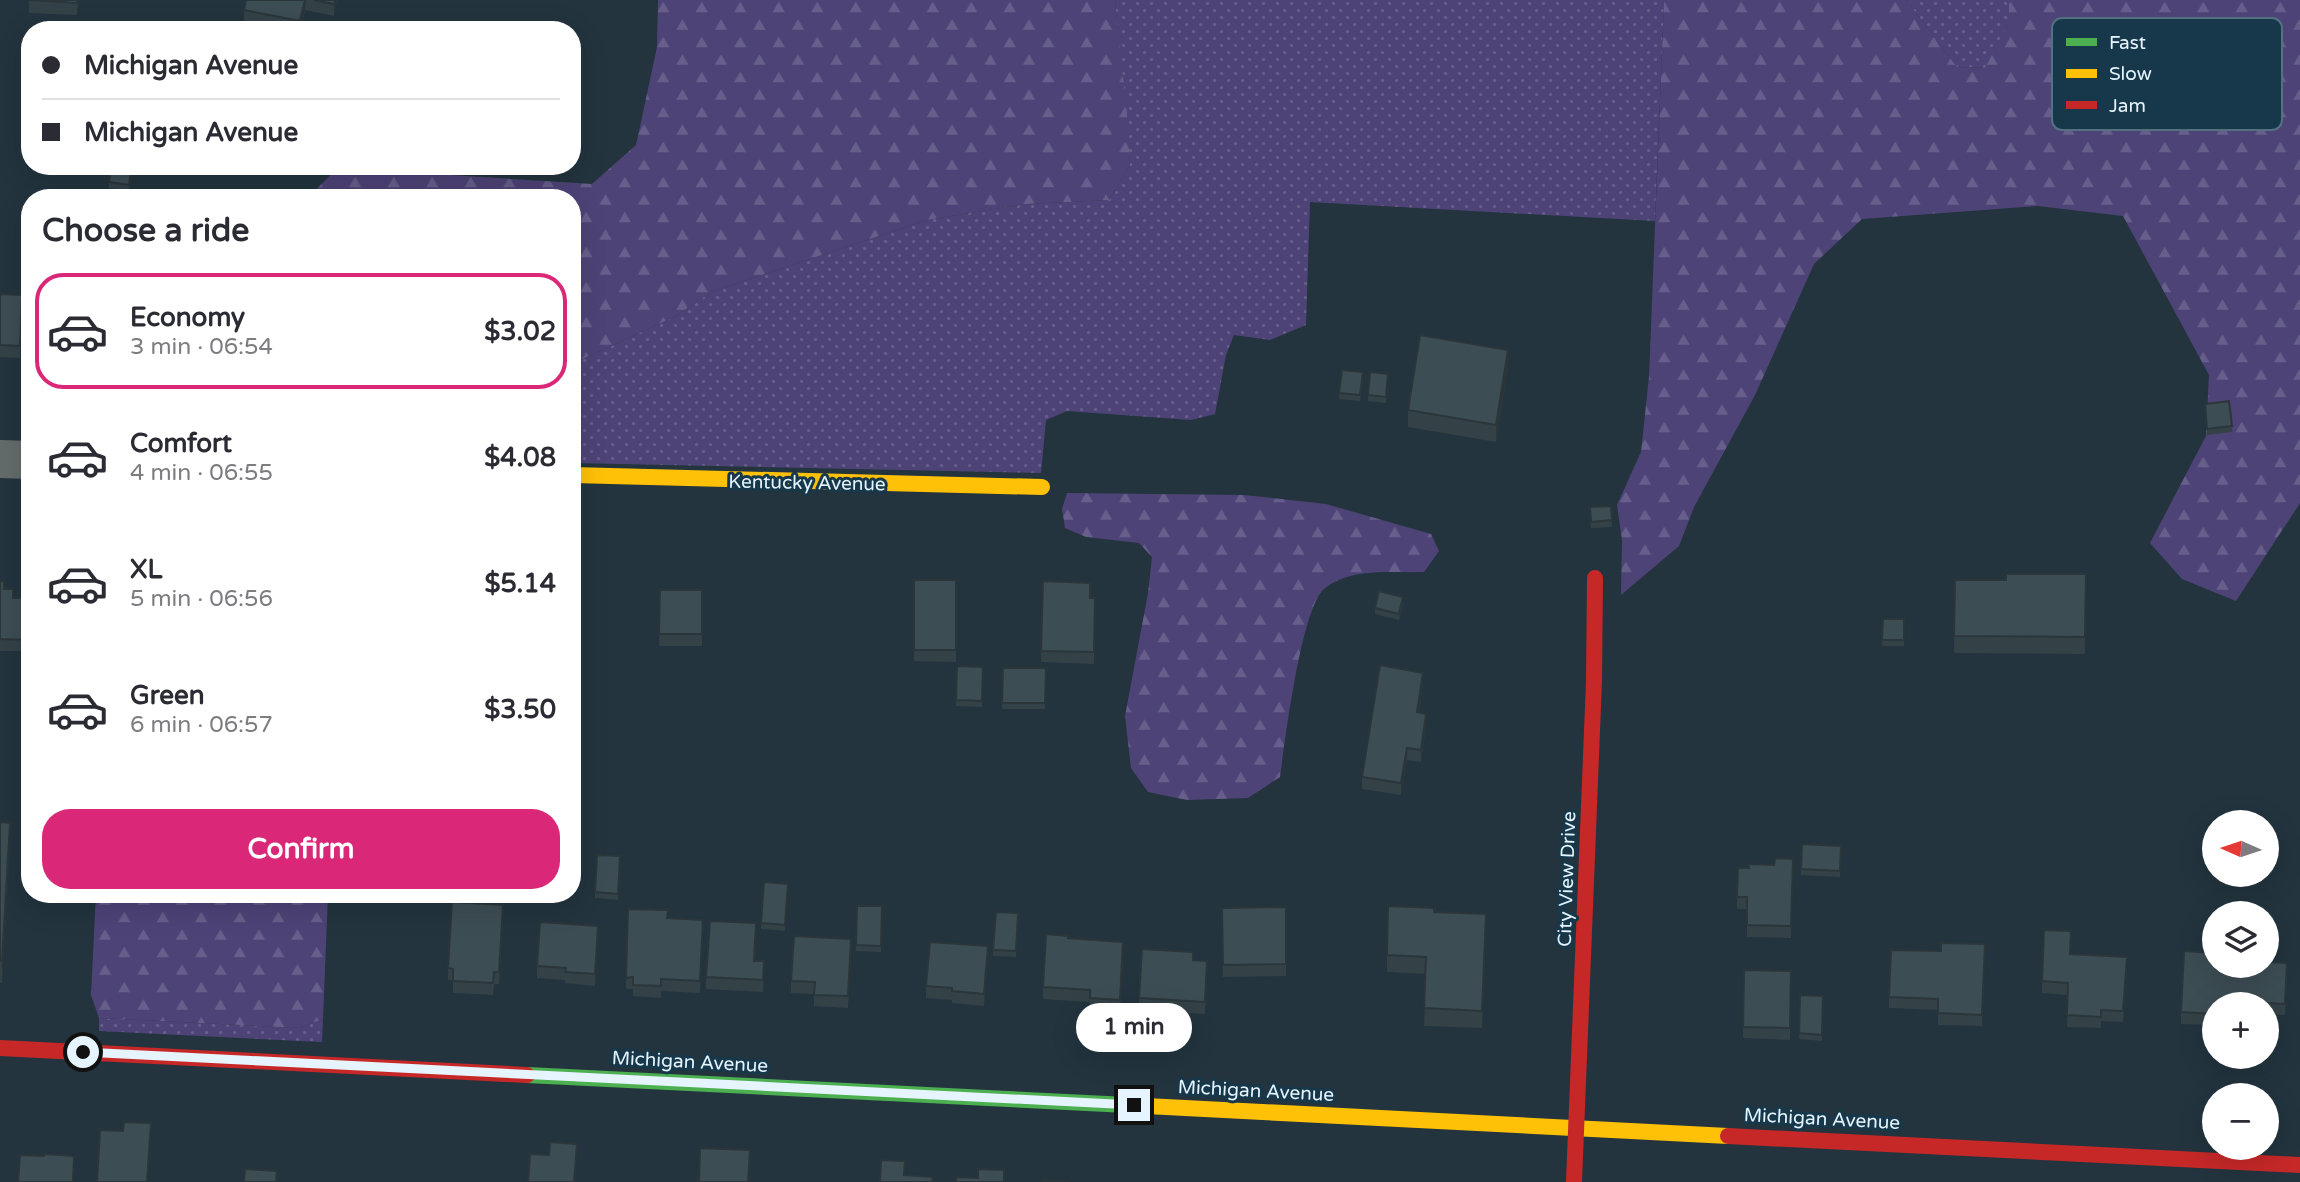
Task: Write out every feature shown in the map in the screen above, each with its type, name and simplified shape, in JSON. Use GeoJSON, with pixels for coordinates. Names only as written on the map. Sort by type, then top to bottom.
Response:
{"type":"FeatureCollection","features":[{"type":"Feature","properties":{"kind":"street"},"geometry":{"type":"LineString","coordinates":[[0,460],[21,460]]}},
{"type":"Feature","properties":{"kind":"street","name":"Kentucky Avenue"},"geometry":{"type":"LineString","coordinates":[[581,475],[1042,487]]}},
{"type":"Feature","properties":{"kind":"street","name":"City View Drive"},"geometry":{"type":"LineString","coordinates":[[1574,1182],[1594,694],[1595,578]]}},
{"type":"Feature","properties":{"kind":"street","name":"Michigan Avenue"},"geometry":{"type":"LineString","coordinates":[[0,1048],[2300,1164]]}},
{"type":"Feature","properties":{"kind":"green space"},"geometry":{"type":"Polygon","coordinates":[[[658,0],[1115,0],[1130,165],[1109,200],[1026,204],[927,220],[711,292],[676,316],[581,360],[581,189],[317,189],[330,175],[449,175],[592,184],[636,145],[657,47],[658,0]]]}},
{"type":"Feature","properties":{"kind":"green space"},"geometry":{"type":"Polygon","coordinates":[[[1115,0],[1664,0],[1655,221],[1310,202],[1306,325],[1270,340],[1234,335],[1226,355],[1215,414],[1191,420],[1067,411],[1046,420],[1041,473],[581,463],[581,360],[676,316],[711,292],[927,220],[1026,204],[1109,200],[1130,165],[1115,0]]]}},
{"type":"Feature","properties":{"kind":"green space"},"geometry":{"type":"Polygon","coordinates":[[[1664,0],[1906,0],[1957,67],[1985,68],[2009,23],[2009,0],[2300,0],[2300,503],[2236,601],[2182,579],[2150,543],[2206,436],[2209,375],[2123,216],[2038,206],[1862,219],[1814,264],[1755,395],[1694,507],[1679,546],[1621,595],[1622,540],[1617,505],[1641,452],[1649,377],[1664,0]]]}},
{"type":"Feature","properties":{"kind":"green space"},"geometry":{"type":"Polygon","coordinates":[[[1906,0],[2009,0],[2009,23],[1986,68],[1957,67],[1906,0]]]}},
{"type":"Feature","properties":{"kind":"green space"},"geometry":{"type":"Polygon","coordinates":[[[1067,493],[1244,495],[1326,504],[1431,534],[1439,551],[1424,572],[1359,574],[1334,582],[1324,589],[1316,601],[1301,648],[1280,777],[1248,798],[1187,800],[1148,792],[1131,768],[1125,716],[1152,557],[1139,543],[1086,537],[1065,528],[1062,509],[1067,493]]]}},
{"type":"Feature","properties":{"kind":"green space"},"geometry":{"type":"Polygon","coordinates":[[[96,903],[328,903],[323,1019],[300,1028],[99,1018],[91,995],[96,903]]]}},
{"type":"Feature","properties":{"kind":"green space"},"geometry":{"type":"Polygon","coordinates":[[[99,1018],[300,1028],[323,1019],[322,1042],[99,1031],[99,1018]]]}},
{"type":"Feature","properties":{"kind":"building"},"geometry":{"type":"Polygon","coordinates":[[[29,0],[77,0],[77,3],[29,0]]]}},
{"type":"Feature","properties":{"kind":"building"},"geometry":{"type":"Polygon","coordinates":[[[246,0],[305,0],[300,21],[244,10],[246,0]]]}},
{"type":"Feature","properties":{"kind":"building"},"geometry":{"type":"Polygon","coordinates":[[[314,0],[335,0],[334,4],[314,0]]]}},
{"type":"Feature","properties":{"kind":"building"},"geometry":{"type":"Polygon","coordinates":[[[110,175],[130,175],[129,185],[109,182],[110,175]]]}},
{"type":"Feature","properties":{"kind":"building"},"geometry":{"type":"Polygon","coordinates":[[[0,294],[21,295],[20,346],[0,345],[0,294]]]}},
{"type":"Feature","properties":{"kind":"building"},"geometry":{"type":"Polygon","coordinates":[[[1420,335],[1508,350],[1496,425],[1408,410],[1420,335]]]}},
{"type":"Feature","properties":{"kind":"building"},"geometry":{"type":"Polygon","coordinates":[[[1342,370],[1363,372],[1360,395],[1339,393],[1342,370]]]}},
{"type":"Feature","properties":{"kind":"building"},"geometry":{"type":"Polygon","coordinates":[[[1370,372],[1388,374],[1386,397],[1368,395],[1370,372]]]}},
{"type":"Feature","properties":{"kind":"building"},"geometry":{"type":"Polygon","coordinates":[[[2229,401],[2232,426],[2207,429],[2205,404],[2229,401]]]}},
{"type":"Feature","properties":{"kind":"building"},"geometry":{"type":"Polygon","coordinates":[[[1611,506],[1612,520],[1591,522],[1590,507],[1611,506]]]}},
{"type":"Feature","properties":{"kind":"building"},"geometry":{"type":"Polygon","coordinates":[[[2006,574],[2086,574],[2085,637],[1954,636],[1955,580],[2006,580],[2006,574]]]}},
{"type":"Feature","properties":{"kind":"building"},"geometry":{"type":"Polygon","coordinates":[[[914,580],[956,580],[956,650],[914,650],[914,580]]]}},
{"type":"Feature","properties":{"kind":"building"},"geometry":{"type":"Polygon","coordinates":[[[0,581],[4,581],[4,589],[13,589],[13,598],[21,598],[21,640],[0,639],[0,581]]]}},
{"type":"Feature","properties":{"kind":"building"},"geometry":{"type":"Polygon","coordinates":[[[1043,581],[1090,583],[1090,598],[1095,598],[1094,652],[1041,651],[1043,581]]]}},
{"type":"Feature","properties":{"kind":"building"},"geometry":{"type":"Polygon","coordinates":[[[660,590],[702,590],[702,634],[659,634],[660,590]]]}},
{"type":"Feature","properties":{"kind":"building"},"geometry":{"type":"Polygon","coordinates":[[[1379,591],[1403,597],[1399,614],[1375,608],[1379,591]]]}},
{"type":"Feature","properties":{"kind":"building"},"geometry":{"type":"Polygon","coordinates":[[[1883,619],[1904,619],[1904,640],[1882,640],[1883,619]]]}},
{"type":"Feature","properties":{"kind":"building"},"geometry":{"type":"Polygon","coordinates":[[[1380,665],[1423,673],[1417,712],[1426,714],[1421,750],[1407,748],[1401,783],[1362,777],[1380,665]]]}},
{"type":"Feature","properties":{"kind":"building"},"geometry":{"type":"Polygon","coordinates":[[[957,666],[983,667],[982,701],[956,700],[957,666]]]}},
{"type":"Feature","properties":{"kind":"building"},"geometry":{"type":"Polygon","coordinates":[[[1003,668],[1046,668],[1045,703],[1002,703],[1003,668]]]}},
{"type":"Feature","properties":{"kind":"building"},"geometry":{"type":"Polygon","coordinates":[[[0,822],[10,823],[2,961],[0,961],[0,822]]]}},
{"type":"Feature","properties":{"kind":"building"},"geometry":{"type":"Polygon","coordinates":[[[1802,844],[1841,846],[1840,871],[1801,869],[1802,844]]]}},
{"type":"Feature","properties":{"kind":"building"},"geometry":{"type":"Polygon","coordinates":[[[597,855],[620,856],[618,894],[595,892],[597,855]]]}},
{"type":"Feature","properties":{"kind":"building"},"geometry":{"type":"Polygon","coordinates":[[[1775,858],[1793,859],[1791,926],[1747,925],[1747,897],[1737,897],[1738,868],[1749,868],[1748,864],[1774,865],[1775,858]]]}},
{"type":"Feature","properties":{"kind":"building"},"geometry":{"type":"Polygon","coordinates":[[[764,882],[788,884],[785,925],[761,923],[764,882]]]}},
{"type":"Feature","properties":{"kind":"building"},"geometry":{"type":"Polygon","coordinates":[[[452,903],[503,905],[499,972],[494,972],[493,983],[453,981],[453,969],[448,968],[452,903]]]}},
{"type":"Feature","properties":{"kind":"building"},"geometry":{"type":"Polygon","coordinates":[[[857,906],[882,906],[881,946],[856,945],[857,906]]]}},
{"type":"Feature","properties":{"kind":"building"},"geometry":{"type":"Polygon","coordinates":[[[1388,906],[1434,908],[1434,912],[1486,914],[1482,1011],[1424,1008],[1426,957],[1387,955],[1388,906]]]}},
{"type":"Feature","properties":{"kind":"building"},"geometry":{"type":"Polygon","coordinates":[[[1286,907],[1286,964],[1223,965],[1222,908],[1286,907]]]}},
{"type":"Feature","properties":{"kind":"building"},"geometry":{"type":"Polygon","coordinates":[[[628,909],[668,910],[667,918],[703,920],[700,981],[661,979],[661,986],[633,985],[633,977],[626,978],[628,909]]]}},
{"type":"Feature","properties":{"kind":"building"},"geometry":{"type":"Polygon","coordinates":[[[996,912],[1018,913],[1016,951],[993,950],[996,912]]]}},
{"type":"Feature","properties":{"kind":"building"},"geometry":{"type":"Polygon","coordinates":[[[710,921],[756,923],[754,961],[764,961],[763,980],[706,977],[710,921]]]}},
{"type":"Feature","properties":{"kind":"building"},"geometry":{"type":"Polygon","coordinates":[[[540,922],[598,926],[595,974],[565,972],[566,968],[537,966],[540,922]]]}},
{"type":"Feature","properties":{"kind":"building"},"geometry":{"type":"Polygon","coordinates":[[[2044,930],[2071,931],[2070,954],[2127,957],[2123,1011],[2101,1010],[2101,1017],[2067,1015],[2068,983],[2042,981],[2044,930]]]}},
{"type":"Feature","properties":{"kind":"building"},"geometry":{"type":"Polygon","coordinates":[[[1046,934],[1123,942],[1120,1000],[1090,998],[1090,990],[1043,987],[1046,934]]]}},
{"type":"Feature","properties":{"kind":"building"},"geometry":{"type":"Polygon","coordinates":[[[794,936],[851,939],[848,996],[814,995],[815,982],[791,981],[794,936]]]}},
{"type":"Feature","properties":{"kind":"building"},"geometry":{"type":"Polygon","coordinates":[[[930,942],[988,946],[984,994],[926,986],[930,942]]]}},
{"type":"Feature","properties":{"kind":"building"},"geometry":{"type":"Polygon","coordinates":[[[1941,943],[1985,944],[1982,1015],[1938,1013],[1938,999],[1889,997],[1891,950],[1941,951],[1941,943]]]}},
{"type":"Feature","properties":{"kind":"building"},"geometry":{"type":"Polygon","coordinates":[[[1142,949],[1193,952],[1193,960],[1207,961],[1205,1002],[1139,998],[1142,949]]]}},
{"type":"Feature","properties":{"kind":"building"},"geometry":{"type":"Polygon","coordinates":[[[2184,951],[2202,952],[2202,978],[2279,978],[2279,963],[2287,963],[2285,1004],[2279,1004],[2279,992],[2202,992],[2202,1013],[2181,1012],[2184,951]]]}},
{"type":"Feature","properties":{"kind":"building"},"geometry":{"type":"Polygon","coordinates":[[[1744,970],[1791,971],[1790,1028],[1743,1027],[1744,970]]]}},
{"type":"Feature","properties":{"kind":"building"},"geometry":{"type":"Polygon","coordinates":[[[1800,995],[1823,996],[1822,1035],[1799,1033],[1800,995]]]}},
{"type":"Feature","properties":{"kind":"building"},"geometry":{"type":"Polygon","coordinates":[[[124,1122],[151,1123],[147,1182],[97,1182],[100,1130],[123,1131],[124,1122]]]}},
{"type":"Feature","properties":{"kind":"building"},"geometry":{"type":"Polygon","coordinates":[[[550,1142],[577,1144],[574,1182],[528,1182],[530,1154],[549,1155],[550,1142]]]}},
{"type":"Feature","properties":{"kind":"building"},"geometry":{"type":"Polygon","coordinates":[[[700,1148],[750,1150],[748,1182],[699,1182],[700,1148]]]}},
{"type":"Feature","properties":{"kind":"building"},"geometry":{"type":"Polygon","coordinates":[[[20,1155],[74,1156],[73,1182],[18,1182],[20,1155]]]}},
{"type":"Feature","properties":{"kind":"building"},"geometry":{"type":"Polygon","coordinates":[[[881,1160],[905,1161],[904,1175],[933,1177],[932,1182],[880,1182],[881,1160]]]}},
{"type":"Feature","properties":{"kind":"building"},"geometry":{"type":"Polygon","coordinates":[[[245,1169],[277,1171],[276,1182],[244,1182],[245,1169]]]}},
{"type":"Feature","properties":{"kind":"building"},"geometry":{"type":"Polygon","coordinates":[[[978,1169],[1004,1170],[1004,1182],[956,1182],[956,1177],[978,1178],[978,1169]]]}},
{"type":"Feature","properties":{"kind":"traffic: fast"},"geometry":{"type":"LineString","coordinates":[[527,1075],[1127,1105]]}},
{"type":"Feature","properties":{"kind":"traffic: slow"},"geometry":{"type":"LineString","coordinates":[[581,475],[1042,487]]}},
{"type":"Feature","properties":{"kind":"traffic: slow"},"geometry":{"type":"LineString","coordinates":[[1127,1105],[1728,1136]]}},
{"type":"Feature","properties":{"kind":"traffic: jam"},"geometry":{"type":"LineString","coordinates":[[1574,1182],[1594,681],[1595,578]]}},
{"type":"Feature","properties":{"kind":"traffic: jam"},"geometry":{"type":"LineString","coordinates":[[0,1048],[527,1075]]}},
{"type":"Feature","properties":{"kind":"traffic: jam"},"geometry":{"type":"LineString","coordinates":[[1728,1136],[2300,1165]]}},
{"type":"Feature","properties":{"kind":"route"},"geometry":{"type":"LineString","coordinates":[[83,1052],[1134,1105]]}}]}
